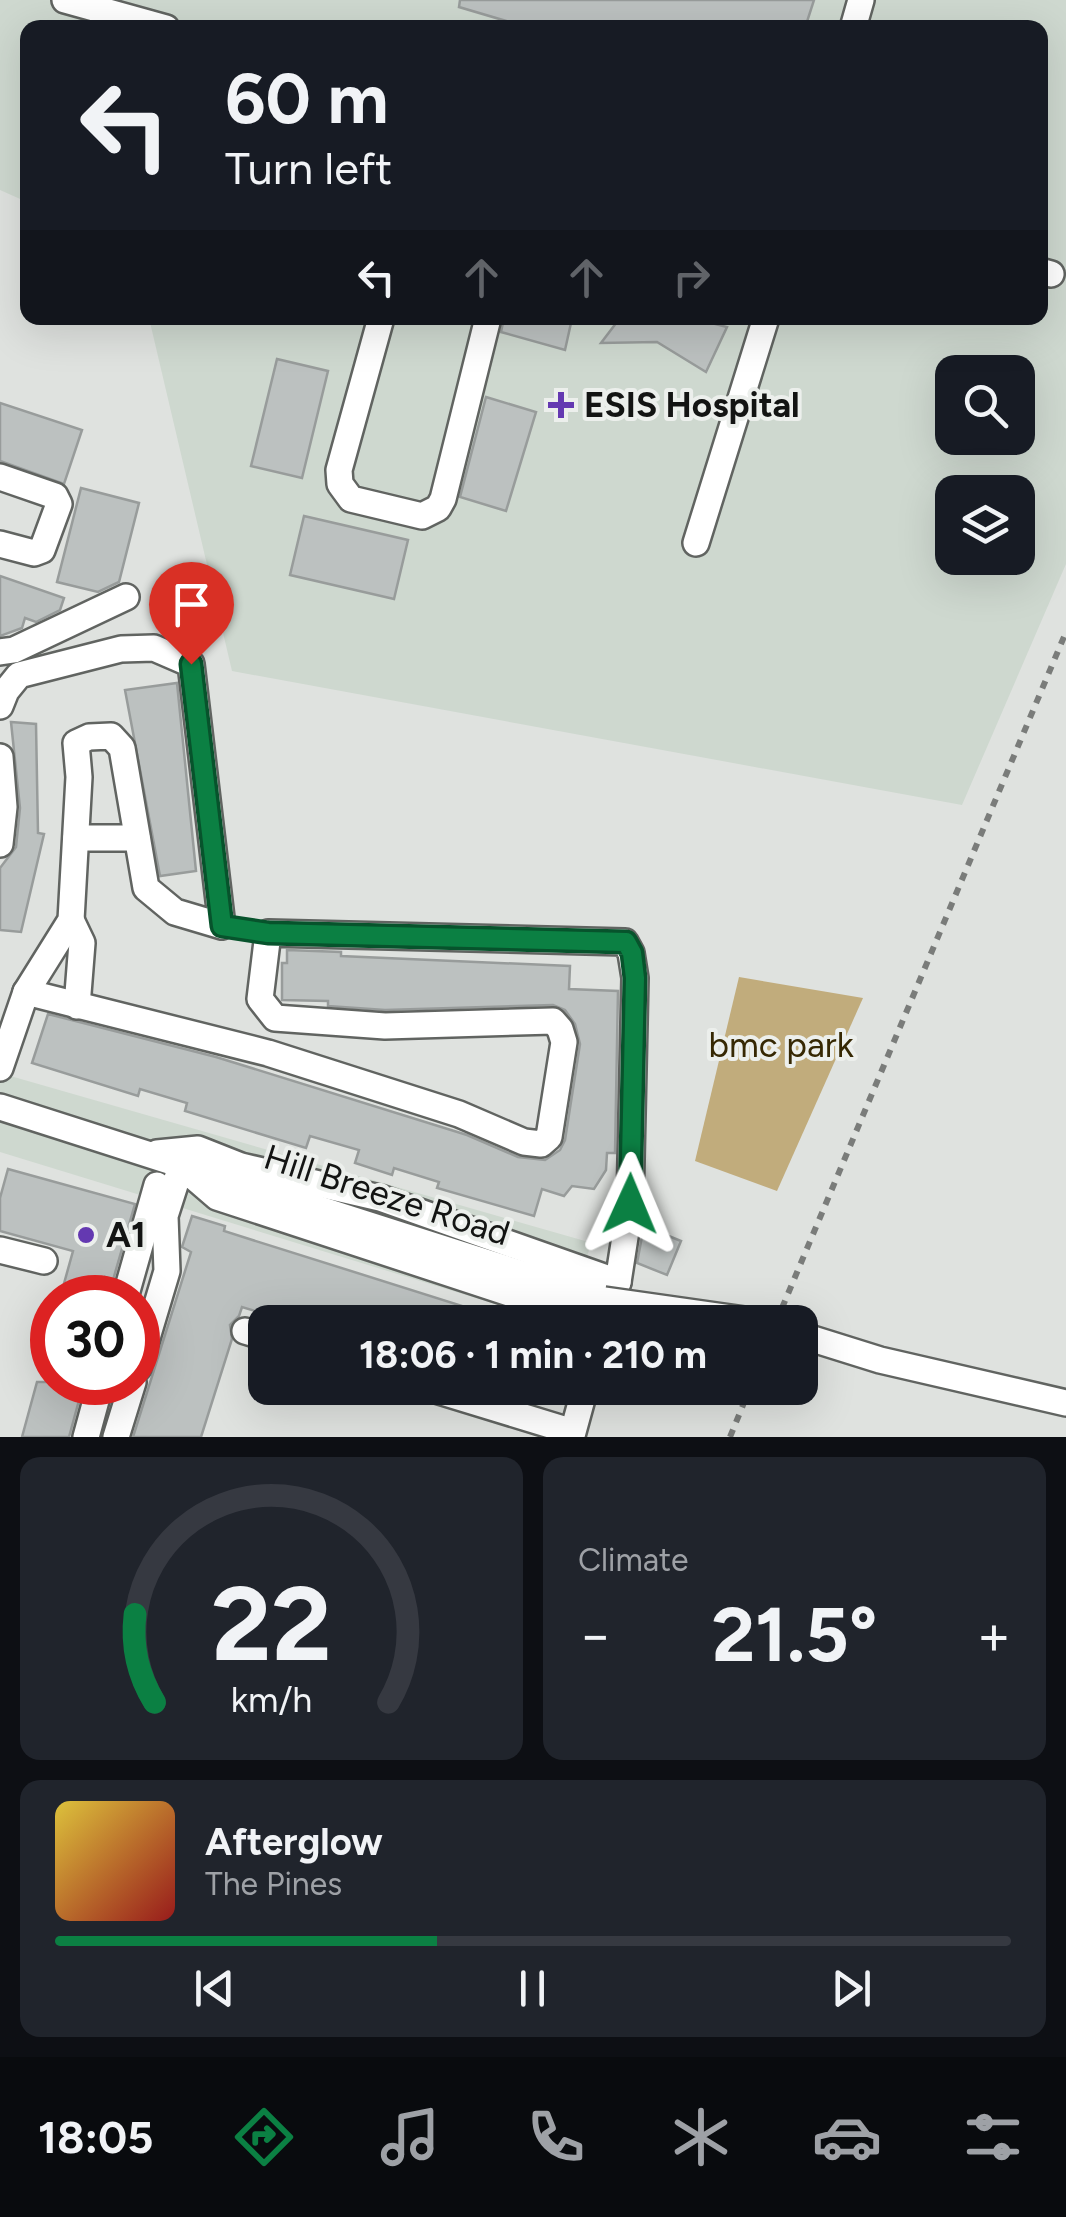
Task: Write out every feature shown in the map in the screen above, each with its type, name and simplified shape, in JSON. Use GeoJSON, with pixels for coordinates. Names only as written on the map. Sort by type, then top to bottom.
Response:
{"type":"FeatureCollection","features":[{"type":"Feature","properties":{"kind":"street"},"geometry":{"type":"LineString","coordinates":[[64,0],[137,20]]}},
{"type":"Feature","properties":{"kind":"street"},"geometry":{"type":"LineString","coordinates":[[379,325],[338,470],[340,484],[351,499],[422,516],[438,508],[443,499],[486,325]]}},
{"type":"Feature","properties":{"kind":"street"},"geometry":{"type":"LineString","coordinates":[[696,543],[764,325]]}},
{"type":"Feature","properties":{"kind":"street"},"geometry":{"type":"LineString","coordinates":[[0,476],[55,496],[59,504],[42,550],[34,552],[0,544]]}},
{"type":"Feature","properties":{"kind":"street"},"geometry":{"type":"LineString","coordinates":[[0,652],[14,650],[126,597]]}},
{"type":"Feature","properties":{"kind":"street"},"geometry":{"type":"LineString","coordinates":[[0,706],[18,676],[121,649],[154,648],[191,664],[222,926]]}},
{"type":"Feature","properties":{"kind":"street"},"geometry":{"type":"LineString","coordinates":[[0,1068],[26,992],[71,920],[79,778],[76,743],[89,736],[111,736],[122,748],[146,888],[175,912],[222,926],[268,933],[626,942],[632,953],[635,996],[630,1204],[608,1305]]}},
{"type":"Feature","properties":{"kind":"street"},"geometry":{"type":"LineString","coordinates":[[0,758],[4,807],[0,844]]}},
{"type":"Feature","properties":{"kind":"street"},"geometry":{"type":"LineString","coordinates":[[76,838],[137,838]]}},
{"type":"Feature","properties":{"kind":"street"},"geometry":{"type":"LineString","coordinates":[[71,920],[82,943],[77,1006]]}},
{"type":"Feature","properties":{"kind":"street"},"geometry":{"type":"LineString","coordinates":[[26,992],[268,1054],[459,1114],[524,1142],[541,1144],[549,1137],[564,1042],[553,1021],[385,1026],[275,1018],[260,999],[268,933]]}},
{"type":"Feature","properties":{"kind":"street"},"geometry":{"type":"LineString","coordinates":[[268,1054],[275,1018]]}},
{"type":"Feature","properties":{"kind":"street","name":"Hill Breeze Road"},"geometry":{"type":"LineString","coordinates":[[0,1106],[605,1305]]}},
{"type":"Feature","properties":{"kind":"street"},"geometry":{"type":"LineString","coordinates":[[162,1160],[198,1150],[241,1166],[380,1198],[606,1305]]}},
{"type":"Feature","properties":{"kind":"street"},"geometry":{"type":"LineString","coordinates":[[131,1275],[162,1160]]}},
{"type":"Feature","properties":{"kind":"street"},"geometry":{"type":"LineString","coordinates":[[160,1294],[167,1271],[162,1160]]}},
{"type":"Feature","properties":{"kind":"street"},"geometry":{"type":"LineString","coordinates":[[0,1250],[44,1261]]}},
{"type":"Feature","properties":{"kind":"street"},"geometry":{"type":"LineString","coordinates":[[818,1341],[880,1360],[1066,1403]]}},
{"type":"Feature","properties":{"kind":"street"},"geometry":{"type":"LineString","coordinates":[[86,1437],[95,1405]]}},
{"type":"Feature","properties":{"kind":"street"},"geometry":{"type":"LineString","coordinates":[[116,1437],[126,1405]]}},
{"type":"Feature","properties":{"kind":"street"},"geometry":{"type":"LineString","coordinates":[[482,1405],[572,1434],[580,1405]]}},
{"type":"Feature","properties":{"kind":"path"},"geometry":{"type":"LineString","coordinates":[[783,1305],[1066,632]]}},
{"type":"Feature","properties":{"kind":"path"},"geometry":{"type":"LineString","coordinates":[[730,1437],[745,1405]]}},
{"type":"Feature","properties":{"kind":"shaded area","name":"ESIS Hospital"},"geometry":{"type":"Polygon","coordinates":[[[0,0],[1066,0],[1066,564],[962,805],[232,671],[151,325],[1048,325],[1048,20],[20,20],[20,199],[0,190],[0,0]]]}},
{"type":"Feature","properties":{"kind":"shaded area"},"geometry":{"type":"Polygon","coordinates":[[[0,1073],[592,1243],[568,1305],[499,1305],[0,1152],[0,1073]]]}},
{"type":"Feature","properties":{"kind":"green space","name":"bmc park"},"geometry":{"type":"Polygon","coordinates":[[[739,977],[863,998],[777,1191],[695,1161],[739,977]]]}},
{"type":"Feature","properties":{"kind":"building"},"geometry":{"type":"Polygon","coordinates":[[[460,0],[814,0],[808,20],[503,20],[459,7],[460,0]]]}},
{"type":"Feature","properties":{"kind":"building"},"geometry":{"type":"Polygon","coordinates":[[[502,325],[571,325],[565,350],[501,332],[502,325]]]}},
{"type":"Feature","properties":{"kind":"building"},"geometry":{"type":"Polygon","coordinates":[[[615,325],[727,327],[706,372],[657,342],[601,343],[615,325]]]}},
{"type":"Feature","properties":{"kind":"building"},"geometry":{"type":"Polygon","coordinates":[[[277,359],[328,371],[302,478],[251,466],[277,359]]]}},
{"type":"Feature","properties":{"kind":"building"},"geometry":{"type":"Polygon","coordinates":[[[486,397],[536,412],[506,511],[460,497],[486,397]]]}},
{"type":"Feature","properties":{"kind":"building"},"geometry":{"type":"Polygon","coordinates":[[[0,403],[82,430],[64,484],[0,461],[0,403]]]}},
{"type":"Feature","properties":{"kind":"building"},"geometry":{"type":"Polygon","coordinates":[[[81,488],[139,503],[119,582],[98,592],[57,582],[81,488]]]}},
{"type":"Feature","properties":{"kind":"building"},"geometry":{"type":"Polygon","coordinates":[[[304,516],[408,540],[394,599],[290,575],[304,516]]]}},
{"type":"Feature","properties":{"kind":"building"},"geometry":{"type":"Polygon","coordinates":[[[0,576],[64,598],[60,610],[36,622],[25,618],[22,628],[0,636],[0,576]]]}},
{"type":"Feature","properties":{"kind":"building"},"geometry":{"type":"Polygon","coordinates":[[[177,683],[196,871],[160,876],[125,690],[177,683]]]}},
{"type":"Feature","properties":{"kind":"building"},"geometry":{"type":"Polygon","coordinates":[[[11,722],[36,724],[38,833],[44,834],[21,932],[0,930],[0,868],[16,847],[20,808],[11,722]]]}},
{"type":"Feature","properties":{"kind":"building"},"geometry":{"type":"Polygon","coordinates":[[[287,950],[570,966],[569,989],[618,991],[615,1153],[607,1153],[606,1170],[594,1189],[572,1186],[564,1196],[542,1189],[534,1216],[437,1188],[439,1182],[394,1168],[392,1175],[355,1163],[359,1150],[310,1136],[306,1148],[185,1111],[187,1103],[140,1089],[138,1096],[32,1063],[48,1014],[216,1057],[467,1135],[518,1157],[545,1160],[560,1150],[565,1140],[580,1044],[575,1024],[565,1010],[553,1005],[385,1010],[328,1006],[328,1001],[282,1000],[282,963],[287,963],[287,950]]]}},
{"type":"Feature","properties":{"kind":"building","name":"A1"},"geometry":{"type":"Polygon","coordinates":[[[8,1169],[135,1204],[114,1275],[66,1275],[73,1251],[0,1231],[0,1198],[8,1169]]]}},
{"type":"Feature","properties":{"kind":"building"},"geometry":{"type":"Polygon","coordinates":[[[192,1216],[225,1226],[224,1231],[459,1305],[242,1307],[230,1325],[232,1339],[201,1437],[133,1437],[143,1405],[160,1405],[160,1351],[191,1252],[182,1247],[192,1216]]]}},
{"type":"Feature","properties":{"kind":"building"},"geometry":{"type":"Polygon","coordinates":[[[644,1226],[681,1241],[667,1275],[637,1263],[644,1226]]]}},
{"type":"Feature","properties":{"kind":"building"},"geometry":{"type":"Polygon","coordinates":[[[31,1405],[78,1405],[69,1437],[22,1437],[31,1405]]]}},
{"type":"Feature","properties":{"kind":"place","name":"ESIS Hospital"},"geometry":{"type":"Point","coordinates":[561,405]}},
{"type":"Feature","properties":{"kind":"place","name":"A1"},"geometry":{"type":"Point","coordinates":[86,1235]}},
{"type":"Feature","properties":{"kind":"route"},"geometry":{"type":"LineString","coordinates":[[191,664],[222,926],[268,933],[626,942],[632,953],[635,978],[630,1204]]}}]}
